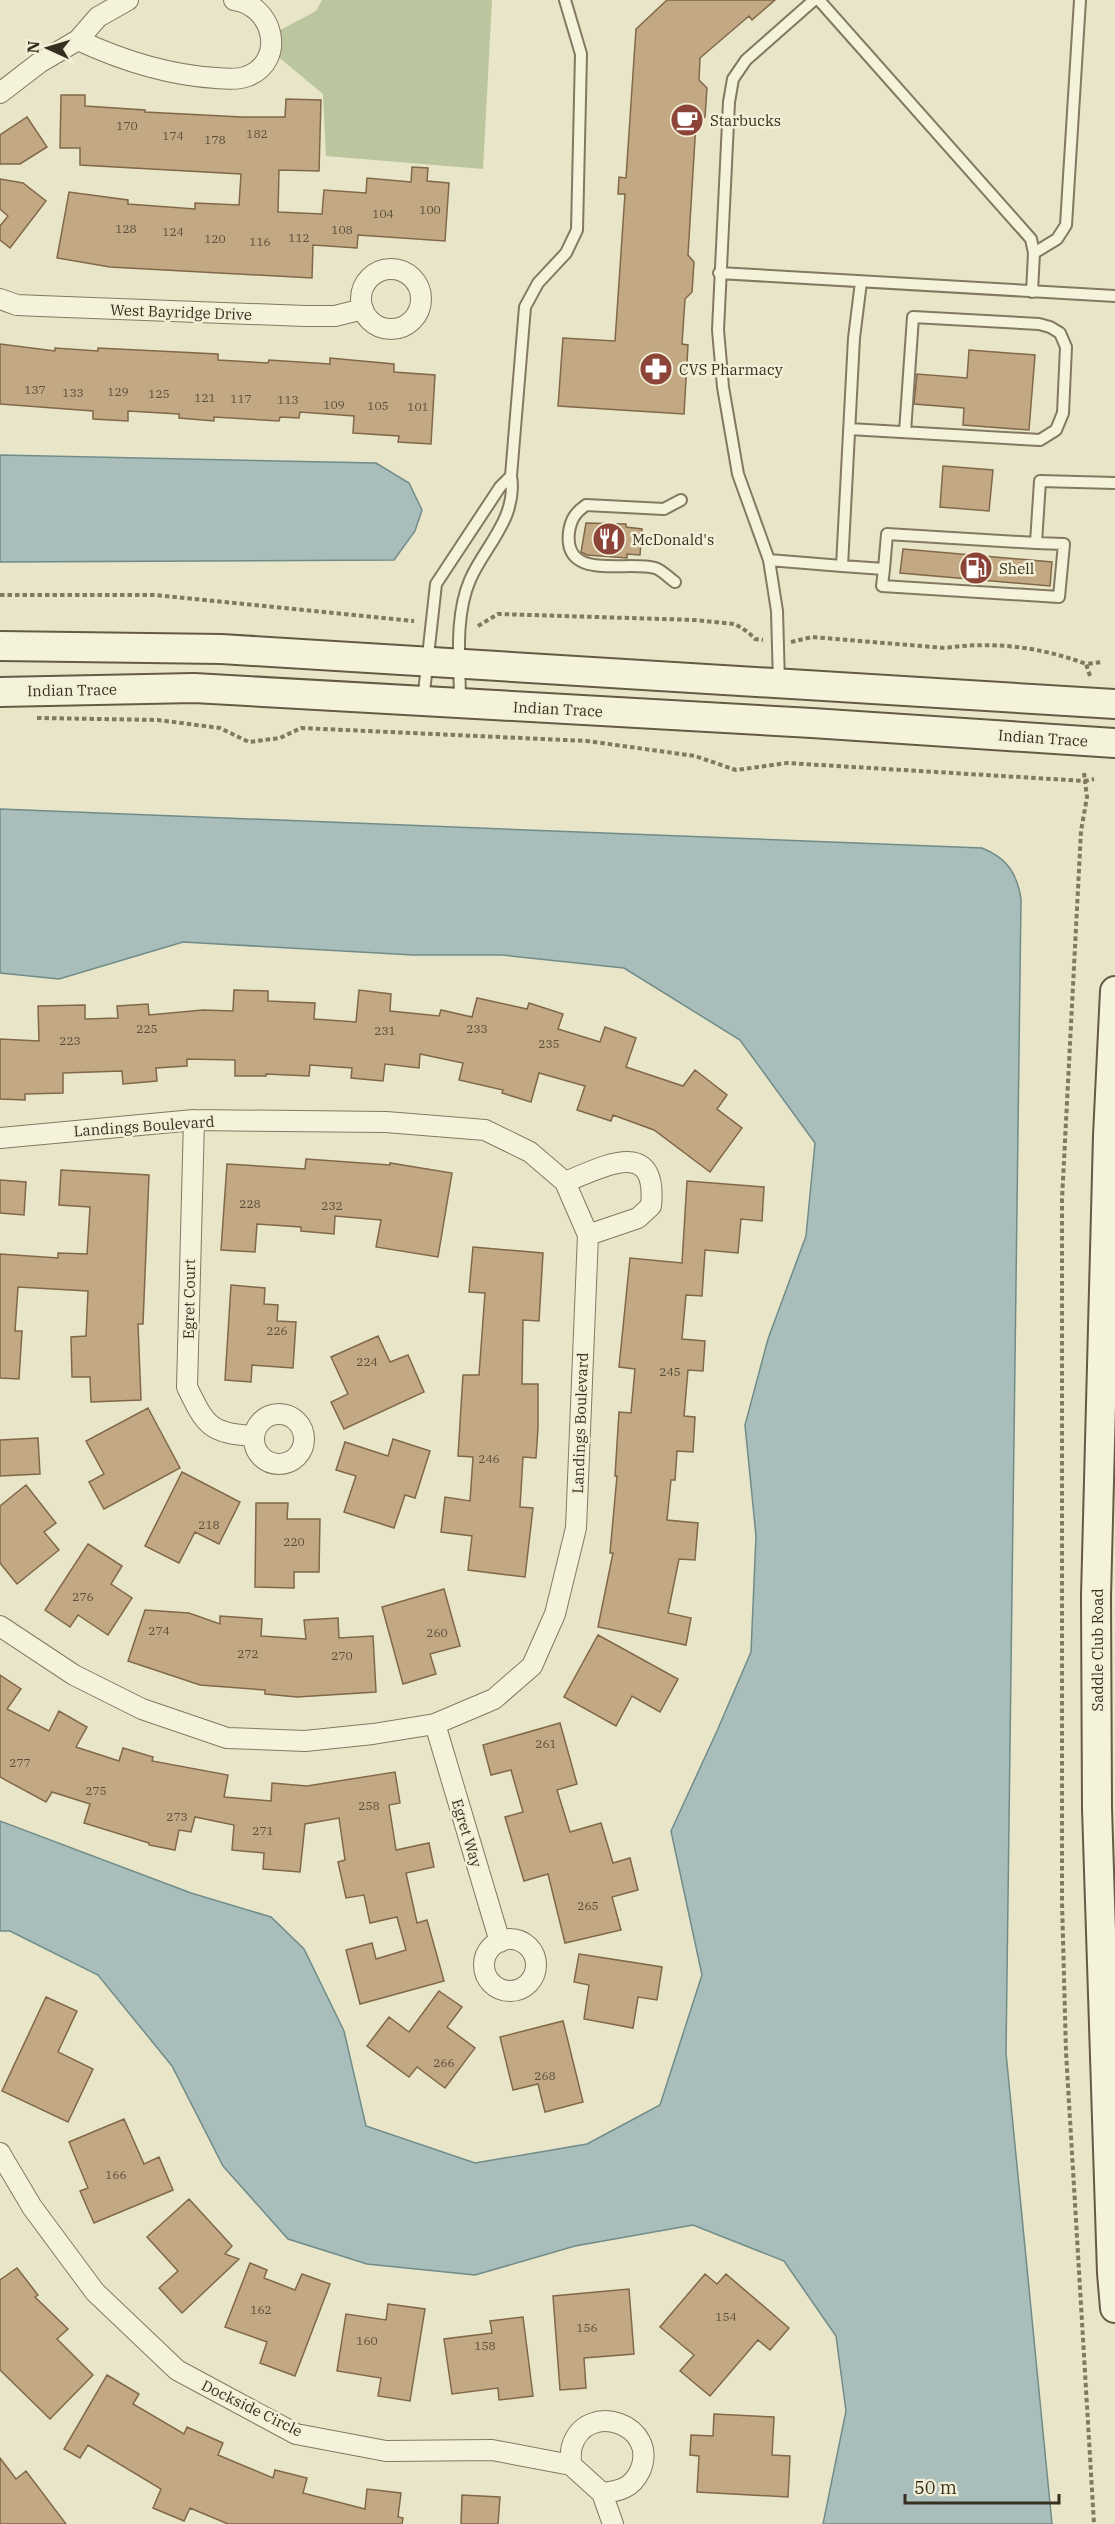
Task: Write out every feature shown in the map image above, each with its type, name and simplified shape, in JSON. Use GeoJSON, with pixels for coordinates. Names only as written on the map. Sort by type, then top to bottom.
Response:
{"type":"FeatureCollection","features":[{"type":"Feature","properties":{"kind":"main road"},"geometry":{"type":"LineString","coordinates":[[0,646],[222,650],[1115,704]]}},
{"type":"Feature","properties":{"kind":"main road","name":"Indian Trace"},"geometry":{"type":"LineString","coordinates":[[0,692],[194,688],[812,723],[1115,743]]}},
{"type":"Feature","properties":{"kind":"main road","name":"Saddle Club Road"},"geometry":{"type":"LineString","coordinates":[[1115,991],[1108,1136],[1096,1596],[1097,1808],[1115,2308]]}},
{"type":"Feature","properties":{"kind":"street"},"geometry":{"type":"LineString","coordinates":[[0,93],[39,63],[78,40],[98,17],[129,0]]}},
{"type":"Feature","properties":{"kind":"street"},"geometry":{"type":"LineString","coordinates":[[78,40],[114,56],[160,71],[198,77],[245,78],[256,72],[267,61],[271,35],[261,13],[253,6],[234,0]]}},
{"type":"Feature","properties":{"kind":"street","name":"West Bayridge Drive"},"geometry":{"type":"LineString","coordinates":[[0,299],[18,305],[294,316],[335,316],[363,309]]}},
{"type":"Feature","properties":{"kind":"street","name":"Landings Boulevard"},"geometry":{"type":"LineString","coordinates":[[0,1138],[194,1120],[386,1122],[485,1130],[530,1152],[565,1182],[588,1235],[576,1528],[555,1614],[532,1666],[494,1699],[435,1724],[373,1734],[305,1741],[227,1738],[141,1709],[74,1675],[0,1626]]}},
{"type":"Feature","properties":{"kind":"street","name":"Egret Court"},"geometry":{"type":"LineString","coordinates":[[194,1120],[187,1387],[203,1421],[228,1434],[254,1436]]}},
{"type":"Feature","properties":{"kind":"street"},"geometry":{"type":"LineString","coordinates":[[565,1182],[616,1162],[635,1163],[648,1172],[653,1186],[651,1206],[638,1218],[588,1235]]}},
{"type":"Feature","properties":{"kind":"street","name":"Egret Way"},"geometry":{"type":"LineString","coordinates":[[435,1724],[500,1942]]}},
{"type":"Feature","properties":{"kind":"street","name":"Dockside Circle"},"geometry":{"type":"LineString","coordinates":[[0,2153],[32,2207],[95,2292],[177,2370],[296,2434],[386,2451],[492,2450],[571,2465]]}},
{"type":"Feature","properties":{"kind":"street"},"geometry":{"type":"LineString","coordinates":[[603,2493],[621,2491],[635,2480],[643,2463],[642,2445],[631,2429],[615,2421],[597,2422],[581,2431],[572,2447],[571,2465],[603,2493],[613,2524]]}},
{"type":"Feature","properties":{"kind":"lane"},"geometry":{"type":"LineString","coordinates":[[459,704],[460,616],[470,580],[494,541],[513,490],[511,476],[525,307],[538,283],[566,253],[577,230],[581,54],[565,0]]}},
{"type":"Feature","properties":{"kind":"lane"},"geometry":{"type":"LineString","coordinates":[[779,684],[777,610],[769,560],[738,474],[723,387],[718,330],[729,102],[733,79],[746,60],[817,0],[1031,238],[1034,253],[1032,292]]}},
{"type":"Feature","properties":{"kind":"lane"},"geometry":{"type":"LineString","coordinates":[[1034,253],[1058,240],[1066,225],[1080,0]]}},
{"type":"Feature","properties":{"kind":"lane"},"geometry":{"type":"LineString","coordinates":[[719,273],[1115,297]]}},
{"type":"Feature","properties":{"kind":"lane"},"geometry":{"type":"LineString","coordinates":[[842,566],[854,338],[861,282]]}},
{"type":"Feature","properties":{"kind":"lane"},"geometry":{"type":"LineString","coordinates":[[849,429],[1040,440],[1056,430],[1063,413],[1066,347],[1060,333],[1040,324],[913,317],[905,432]]}},
{"type":"Feature","properties":{"kind":"lane"},"geometry":{"type":"LineString","coordinates":[[423,702],[436,584],[500,487],[511,476]]}},
{"type":"Feature","properties":{"kind":"lane"},"geometry":{"type":"LineString","coordinates":[[1036,543],[1040,481],[1115,483]]}},
{"type":"Feature","properties":{"kind":"lane"},"geometry":{"type":"LineString","coordinates":[[675,582],[656,568],[583,564],[574,556],[569,535],[576,512],[586,505],[664,509],[681,500]]}},
{"type":"Feature","properties":{"kind":"lane"},"geometry":{"type":"LineString","coordinates":[[887,534],[1036,543],[1064,544],[1059,597],[882,586],[887,534]]}},
{"type":"Feature","properties":{"kind":"lane"},"geometry":{"type":"LineString","coordinates":[[769,560],[884,568]]}},
{"type":"Feature","properties":{"kind":"path"},"geometry":{"type":"LineString","coordinates":[[0,595],[154,595],[414,621]]}},
{"type":"Feature","properties":{"kind":"path"},"geometry":{"type":"LineString","coordinates":[[1090,676],[1086,664],[1102,663]]}},
{"type":"Feature","properties":{"kind":"path"},"geometry":{"type":"LineString","coordinates":[[34,718],[158,720],[220,728],[249,742],[280,738],[302,728],[337,729],[587,741],[695,756],[736,770],[787,763],[1085,781],[1094,779]]}},
{"type":"Feature","properties":{"kind":"path"},"geometry":{"type":"LineString","coordinates":[[1084,773],[1087,797],[1081,831],[1062,1199],[1062,1902],[1066,2052],[1094,2524]]}},
{"type":"Feature","properties":{"kind":"green space"},"geometry":{"type":"Polygon","coordinates":[[[322,0],[492,0],[483,169],[326,156],[323,94],[270,50],[271,35],[316,11],[322,0]]]}},
{"type":"Feature","properties":{"kind":"shaded area"},"geometry":{"type":"Polygon","coordinates":[[[0,455],[376,463],[409,483],[422,510],[415,531],[394,560],[0,562],[0,455]]]}},
{"type":"Feature","properties":{"kind":"shaded area"},"geometry":{"type":"Polygon","coordinates":[[[0,809],[982,848],[1004,862],[1013,874],[1021,899],[1006,2053],[1052,2524],[823,2524],[846,2411],[836,2336],[784,2261],[693,2225],[575,2246],[475,2275],[367,2264],[288,2239],[223,2166],[172,2066],[98,1975],[10,1931],[0,1931],[0,1821],[191,1893],[271,1917],[304,1949],[344,2031],[366,2126],[475,2163],[587,2144],[660,2105],[702,1975],[671,1831],[751,1652],[756,1536],[745,1425],[768,1339],[806,1236],[815,1143],[740,1040],[624,968],[502,955],[413,955],[183,942],[59,979],[0,973],[0,809]]]}},
{"type":"Feature","properties":{"kind":"building"},"geometry":{"type":"Polygon","coordinates":[[[667,0],[775,0],[752,20],[749,16],[700,58],[699,80],[707,88],[705,117],[696,122],[688,255],[694,262],[692,292],[685,299],[682,344],[688,345],[684,414],[558,406],[563,338],[615,341],[625,194],[618,194],[619,177],[626,178],[636,29],[667,0]]]}},
{"type":"Feature","properties":{"kind":"building"},"geometry":{"type":"Polygon","coordinates":[[[61,95],[85,95],[85,106],[242,117],[285,117],[286,99],[321,100],[319,171],[279,170],[278,212],[322,214],[324,190],[366,193],[367,178],[411,182],[412,167],[428,168],[427,181],[449,183],[445,241],[358,235],[357,248],[313,245],[312,278],[110,267],[57,258],[69,192],[128,200],[128,204],[195,209],[195,203],[239,205],[241,174],[80,165],[80,148],[60,148],[61,95]]]}},
{"type":"Feature","properties":{"kind":"building"},"geometry":{"type":"Polygon","coordinates":[[[27,117],[47,147],[20,164],[0,164],[0,135],[27,117]]]}},
{"type":"Feature","properties":{"kind":"building"},"geometry":{"type":"Polygon","coordinates":[[[0,179],[23,183],[46,201],[10,248],[0,240],[0,226],[8,216],[0,209],[0,179]]]}},
{"type":"Feature","properties":{"kind":"building"},"geometry":{"type":"Polygon","coordinates":[[[0,344],[55,351],[55,348],[98,351],[98,348],[218,354],[218,360],[268,363],[269,360],[330,364],[330,358],[394,364],[394,372],[435,375],[431,444],[398,442],[399,436],[353,433],[354,416],[300,412],[299,418],[280,417],[279,421],[214,417],[214,421],[179,418],[179,414],[128,411],[128,421],[93,419],[93,411],[0,404],[0,344]]]}},
{"type":"Feature","properties":{"kind":"building"},"geometry":{"type":"Polygon","coordinates":[[[969,350],[1035,355],[1029,430],[963,425],[964,408],[914,404],[917,374],[967,378],[969,350]]]}},
{"type":"Feature","properties":{"kind":"building"},"geometry":{"type":"Polygon","coordinates":[[[943,466],[993,470],[989,511],[940,507],[943,466]]]}},
{"type":"Feature","properties":{"kind":"building","name":"McDonald's"},"geometry":{"type":"Polygon","coordinates":[[[586,523],[626,524],[626,527],[642,529],[640,555],[627,554],[627,558],[587,555],[581,552],[586,523]]]}},
{"type":"Feature","properties":{"kind":"building","name":"Shell"},"geometry":{"type":"Polygon","coordinates":[[[903,549],[1052,562],[1050,586],[900,573],[903,549]]]}},
{"type":"Feature","properties":{"kind":"building"},"geometry":{"type":"Polygon","coordinates":[[[234,990],[268,991],[268,1001],[315,1003],[314,1019],[356,1022],[359,990],[391,994],[390,1011],[439,1016],[441,1010],[472,1017],[477,998],[527,1009],[529,1003],[563,1014],[558,1029],[600,1042],[605,1027],[636,1038],[626,1067],[683,1086],[695,1070],[727,1095],[717,1109],[742,1128],[710,1172],[654,1130],[613,1115],[611,1121],[577,1110],[585,1086],[539,1073],[531,1102],[502,1093],[503,1090],[459,1080],[463,1063],[420,1054],[419,1068],[385,1064],[383,1081],[351,1078],[352,1068],[310,1065],[309,1076],[266,1074],[266,1076],[235,1076],[235,1060],[187,1059],[187,1066],[156,1068],[157,1081],[123,1084],[122,1071],[63,1073],[63,1093],[25,1094],[25,1100],[0,1099],[0,1039],[39,1041],[38,1006],[85,1005],[85,1019],[118,1018],[117,1006],[148,1004],[149,1015],[203,1010],[233,1011],[234,990]]]}},
{"type":"Feature","properties":{"kind":"building"},"geometry":{"type":"Polygon","coordinates":[[[306,1159],[390,1165],[390,1163],[452,1173],[438,1257],[376,1247],[381,1220],[335,1216],[334,1234],[301,1231],[301,1227],[257,1224],[255,1252],[221,1250],[227,1164],[305,1169],[306,1159]]]}},
{"type":"Feature","properties":{"kind":"building"},"geometry":{"type":"Polygon","coordinates":[[[61,1170],[149,1175],[143,1324],[138,1324],[141,1400],[91,1402],[90,1377],[72,1377],[71,1337],[86,1336],[88,1291],[18,1287],[15,1331],[22,1331],[19,1379],[0,1378],[0,1254],[58,1258],[58,1253],[87,1254],[90,1207],[59,1205],[61,1170]]]}},
{"type":"Feature","properties":{"kind":"building"},"geometry":{"type":"Polygon","coordinates":[[[0,1180],[26,1182],[24,1215],[0,1213],[0,1180]]]}},
{"type":"Feature","properties":{"kind":"building"},"geometry":{"type":"Polygon","coordinates":[[[687,1181],[764,1187],[762,1221],[741,1219],[738,1253],[705,1250],[702,1296],[686,1295],[682,1339],[705,1341],[703,1371],[688,1370],[684,1416],[695,1417],[693,1452],[677,1451],[675,1480],[671,1480],[667,1520],[698,1523],[695,1560],[679,1559],[668,1613],[691,1618],[686,1645],[598,1627],[613,1553],[610,1553],[617,1476],[615,1476],[619,1412],[631,1413],[635,1369],[619,1367],[630,1258],[682,1263],[687,1181]]]}},
{"type":"Feature","properties":{"kind":"building"},"geometry":{"type":"Polygon","coordinates":[[[473,1247],[543,1253],[539,1321],[523,1320],[522,1384],[538,1384],[536,1458],[523,1457],[520,1507],[533,1508],[525,1577],[468,1570],[472,1536],[441,1532],[445,1497],[470,1501],[473,1457],[458,1456],[463,1375],[479,1375],[485,1293],[469,1292],[473,1247]]]}},
{"type":"Feature","properties":{"kind":"building"},"geometry":{"type":"Polygon","coordinates":[[[231,1285],[265,1288],[264,1304],[278,1305],[277,1321],[296,1322],[293,1368],[252,1365],[251,1382],[225,1380],[231,1285]]]}},
{"type":"Feature","properties":{"kind":"building"},"geometry":{"type":"Polygon","coordinates":[[[378,1336],[390,1362],[408,1355],[424,1392],[344,1429],[331,1402],[348,1394],[331,1357],[378,1336]]]}},
{"type":"Feature","properties":{"kind":"building"},"geometry":{"type":"Polygon","coordinates":[[[148,1408],[180,1468],[104,1509],[89,1482],[104,1474],[86,1441],[148,1408]]]}},
{"type":"Feature","properties":{"kind":"building"},"geometry":{"type":"Polygon","coordinates":[[[38,1438],[40,1474],[0,1476],[0,1440],[38,1438]]]}},
{"type":"Feature","properties":{"kind":"building"},"geometry":{"type":"Polygon","coordinates":[[[393,1439],[430,1451],[415,1498],[405,1495],[394,1528],[344,1512],[356,1476],[336,1470],[345,1442],[388,1456],[393,1439]]]}},
{"type":"Feature","properties":{"kind":"building"},"geometry":{"type":"Polygon","coordinates":[[[182,1472],[240,1502],[219,1544],[195,1532],[179,1563],[145,1546],[182,1472]]]}},
{"type":"Feature","properties":{"kind":"building"},"geometry":{"type":"Polygon","coordinates":[[[26,1485],[56,1523],[44,1532],[59,1550],[17,1584],[0,1563],[0,1506],[26,1485]]]}},
{"type":"Feature","properties":{"kind":"building"},"geometry":{"type":"Polygon","coordinates":[[[256,1503],[288,1503],[287,1519],[320,1519],[319,1572],[294,1572],[294,1588],[255,1587],[256,1503]]]}},
{"type":"Feature","properties":{"kind":"building"},"geometry":{"type":"Polygon","coordinates":[[[88,1544],[122,1566],[111,1584],[132,1598],[108,1635],[78,1615],[70,1627],[45,1610],[88,1544]]]}},
{"type":"Feature","properties":{"kind":"building"},"geometry":{"type":"Polygon","coordinates":[[[444,1589],[460,1646],[430,1654],[436,1674],[403,1684],[382,1607],[444,1589]]]}},
{"type":"Feature","properties":{"kind":"building"},"geometry":{"type":"Polygon","coordinates":[[[145,1610],[189,1613],[220,1624],[220,1616],[262,1619],[261,1636],[306,1639],[304,1620],[338,1618],[339,1638],[373,1636],[376,1692],[297,1697],[265,1694],[265,1690],[200,1685],[128,1661],[145,1610]]]}},
{"type":"Feature","properties":{"kind":"building"},"geometry":{"type":"Polygon","coordinates":[[[598,1635],[678,1679],[660,1712],[632,1696],[616,1726],[564,1697],[598,1635]]]}},
{"type":"Feature","properties":{"kind":"building"},"geometry":{"type":"Polygon","coordinates":[[[0,1675],[21,1689],[7,1709],[49,1731],[59,1711],[87,1727],[76,1747],[119,1761],[123,1748],[153,1757],[152,1761],[228,1775],[224,1797],[271,1801],[272,1783],[307,1786],[395,1772],[400,1803],[389,1805],[396,1850],[429,1843],[434,1867],[406,1873],[417,1923],[427,1920],[444,1981],[360,2004],[346,1950],[372,1943],[376,1959],[406,1950],[397,1917],[370,1923],[364,1895],[346,1898],[338,1862],[345,1860],[339,1818],[305,1824],[300,1872],[263,1869],[264,1853],[232,1850],[234,1825],[195,1817],[191,1832],[179,1830],[175,1850],[149,1845],[149,1843],[84,1823],[90,1804],[52,1792],[46,1802],[0,1777],[0,1675]]]}},
{"type":"Feature","properties":{"kind":"building"},"geometry":{"type":"Polygon","coordinates":[[[560,1723],[577,1784],[557,1790],[570,1832],[601,1823],[613,1863],[630,1858],[638,1890],[612,1897],[621,1930],[565,1943],[548,1874],[524,1881],[505,1817],[523,1812],[511,1770],[491,1775],[483,1745],[560,1723]]]}},
{"type":"Feature","properties":{"kind":"building"},"geometry":{"type":"Polygon","coordinates":[[[579,1954],[662,1967],[657,2000],[638,1997],[633,2028],[584,2019],[589,1985],[574,1982],[579,1954]]]}},
{"type":"Feature","properties":{"kind":"building"},"geometry":{"type":"Polygon","coordinates":[[[439,1991],[462,2007],[447,2027],[475,2048],[445,2088],[417,2067],[409,2077],[367,2046],[389,2017],[409,2032],[439,1991]]]}},
{"type":"Feature","properties":{"kind":"building"},"geometry":{"type":"Polygon","coordinates":[[[46,1997],[77,2011],[58,2052],[93,2069],[68,2122],[2,2091],[46,1997]]]}},
{"type":"Feature","properties":{"kind":"building"},"geometry":{"type":"Polygon","coordinates":[[[563,2021],[583,2102],[545,2112],[538,2084],[513,2090],[500,2037],[563,2021]]]}},
{"type":"Feature","properties":{"kind":"building"},"geometry":{"type":"Polygon","coordinates":[[[124,2119],[144,2164],[159,2157],[173,2190],[94,2223],[80,2191],[88,2188],[69,2142],[124,2119]]]}},
{"type":"Feature","properties":{"kind":"building"},"geometry":{"type":"Polygon","coordinates":[[[189,2199],[232,2246],[225,2254],[239,2259],[182,2313],[159,2288],[178,2271],[147,2237],[189,2199]]]}},
{"type":"Feature","properties":{"kind":"building"},"geometry":{"type":"Polygon","coordinates":[[[250,2263],[267,2270],[264,2278],[295,2290],[302,2274],[330,2284],[295,2376],[260,2363],[267,2342],[225,2327],[250,2263]]]}},
{"type":"Feature","properties":{"kind":"building"},"geometry":{"type":"Polygon","coordinates":[[[17,2268],[38,2295],[35,2297],[68,2329],[57,2339],[93,2375],[50,2419],[0,2370],[0,2280],[17,2268]]]}},
{"type":"Feature","properties":{"kind":"building"},"geometry":{"type":"Polygon","coordinates":[[[705,2274],[717,2284],[726,2274],[789,2328],[770,2350],[758,2340],[710,2396],[680,2371],[694,2355],[660,2327],[705,2274]]]}},
{"type":"Feature","properties":{"kind":"building"},"geometry":{"type":"Polygon","coordinates":[[[629,2289],[634,2354],[584,2358],[586,2388],[560,2390],[553,2296],[629,2289]]]}},
{"type":"Feature","properties":{"kind":"building"},"geometry":{"type":"Polygon","coordinates":[[[388,2304],[425,2309],[410,2401],[378,2396],[381,2378],[337,2371],[346,2314],[386,2320],[388,2304]]]}},
{"type":"Feature","properties":{"kind":"building"},"geometry":{"type":"Polygon","coordinates":[[[523,2317],[533,2396],[499,2400],[498,2388],[452,2394],[444,2339],[492,2333],[490,2321],[523,2317]]]}},
{"type":"Feature","properties":{"kind":"building"},"geometry":{"type":"Polygon","coordinates":[[[107,2375],[139,2394],[133,2404],[184,2434],[187,2427],[223,2443],[218,2455],[273,2478],[275,2470],[307,2478],[303,2493],[365,2509],[367,2489],[401,2493],[398,2517],[403,2518],[402,2524],[228,2524],[190,2508],[184,2521],[153,2508],[161,2489],[88,2445],[80,2458],[64,2449],[107,2375]]]}},
{"type":"Feature","properties":{"kind":"building"},"geometry":{"type":"Polygon","coordinates":[[[714,2414],[774,2417],[772,2455],[790,2456],[788,2497],[697,2492],[699,2456],[690,2455],[691,2435],[713,2436],[714,2414]]]}},
{"type":"Feature","properties":{"kind":"building"},"geometry":{"type":"Polygon","coordinates":[[[0,2458],[16,2479],[26,2471],[66,2524],[0,2524],[0,2458]]]}},
{"type":"Feature","properties":{"kind":"building"},"geometry":{"type":"Polygon","coordinates":[[[462,2495],[500,2497],[498,2524],[461,2524],[462,2495]]]}},
{"type":"Feature","properties":{"kind":"place","name":"Starbucks"},"geometry":{"type":"Point","coordinates":[687,120]}},
{"type":"Feature","properties":{"kind":"place","name":"CVS Pharmacy"},"geometry":{"type":"Point","coordinates":[656,369]}},
{"type":"Feature","properties":{"kind":"place","name":"McDonald's"},"geometry":{"type":"Point","coordinates":[609,539]}},
{"type":"Feature","properties":{"kind":"place","name":"Shell"},"geometry":{"type":"Point","coordinates":[976,568]}}]}
